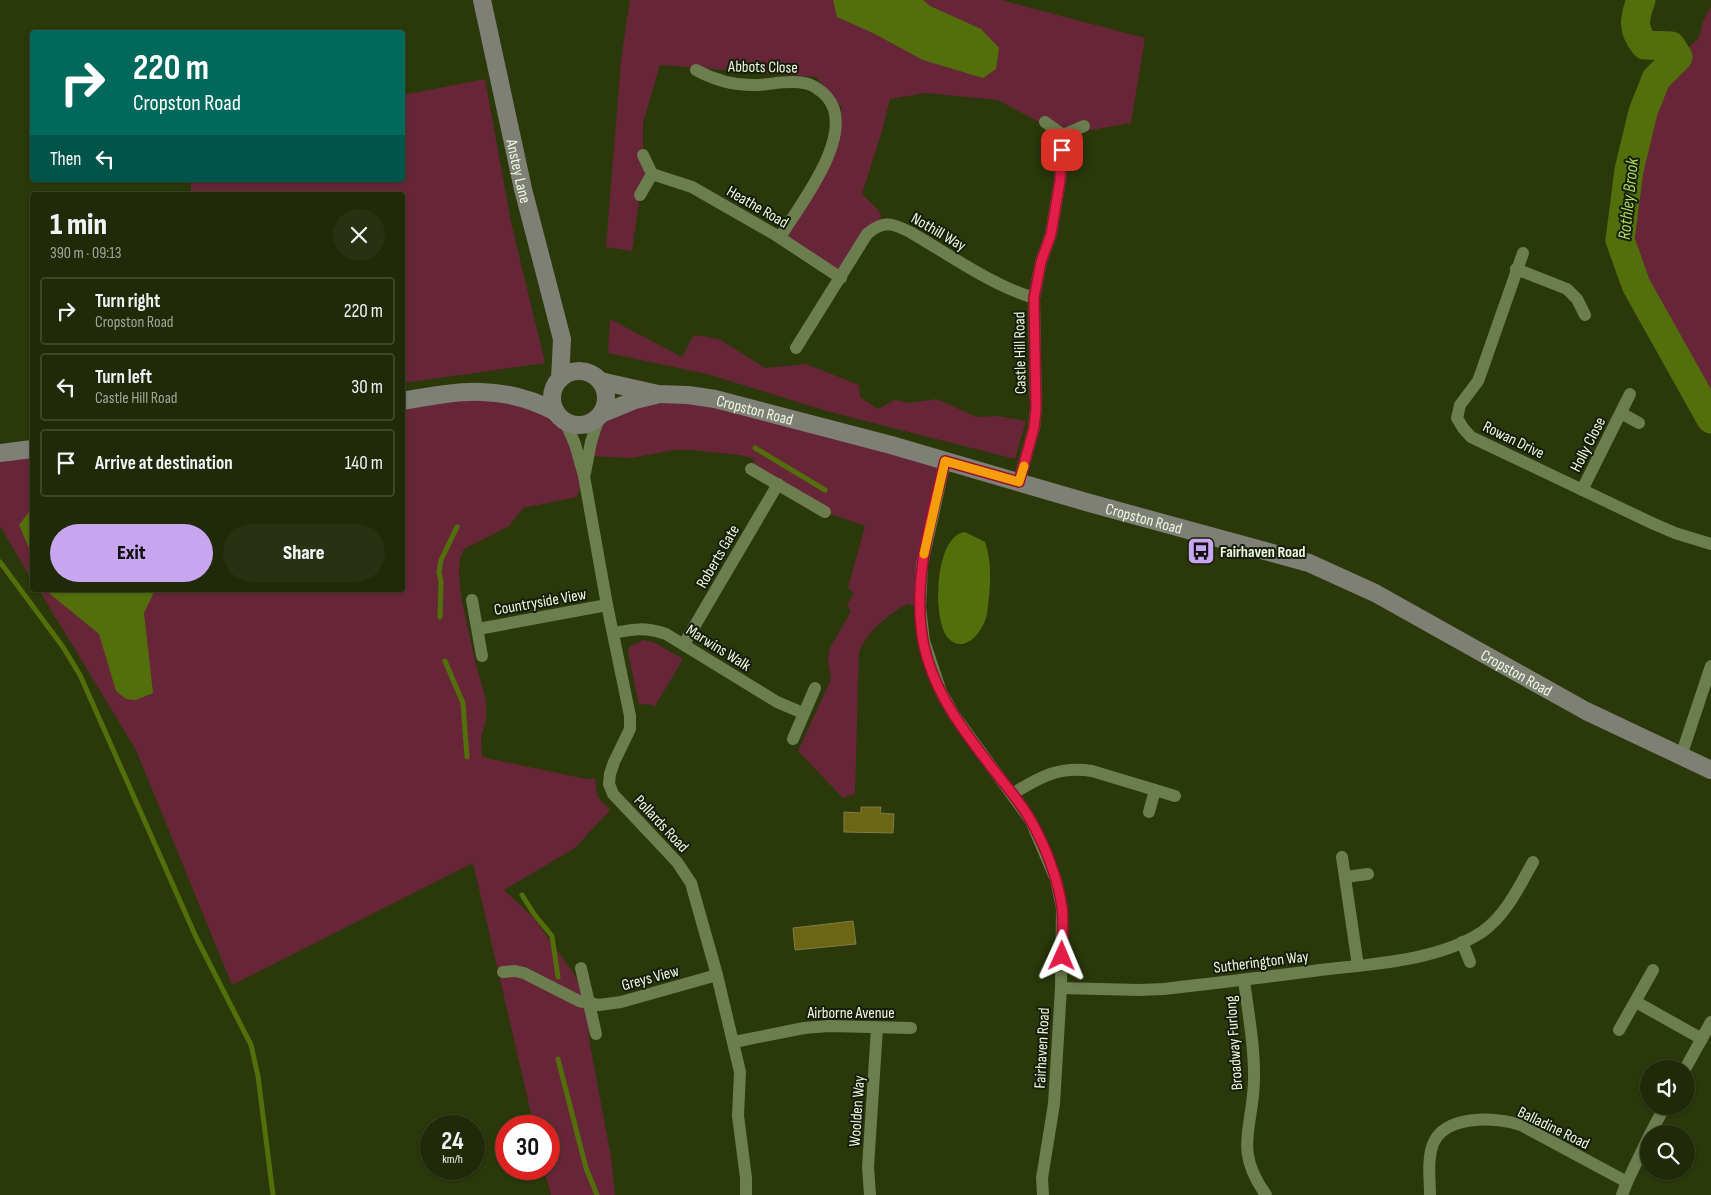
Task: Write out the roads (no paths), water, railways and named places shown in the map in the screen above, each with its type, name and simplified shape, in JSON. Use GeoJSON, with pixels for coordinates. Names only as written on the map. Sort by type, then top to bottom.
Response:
{"type":"FeatureCollection","features":[{"type":"Feature","properties":{"kind":"street","name":"Anstey Lane"},"geometry":{"type":"LineString","coordinates":[[482,0],[525,198],[562,340],[558,382]]}},
{"type":"Feature","properties":{"kind":"street","name":"Abbots Close"},"geometry":{"type":"LineString","coordinates":[[696,70],[731,84],[806,83],[823,92],[830,101],[834,114],[835,137],[827,160],[780,237]]}},
{"type":"Feature","properties":{"kind":"street"},"geometry":{"type":"LineString","coordinates":[[1045,122],[1063,134],[1084,126]]}},
{"type":"Feature","properties":{"kind":"street","name":"Castle Hill Road"},"geometry":{"type":"LineString","coordinates":[[1019,482],[1034,428],[1036,409],[1034,298],[1041,262],[1051,234],[1060,181],[1063,134]]}},
{"type":"Feature","properties":{"kind":"street"},"geometry":{"type":"LineString","coordinates":[[640,195],[652,174],[643,155]]}},
{"type":"Feature","properties":{"kind":"street","name":"Heathe Road"},"geometry":{"type":"LineString","coordinates":[[652,174],[692,186],[780,237],[841,278]]}},
{"type":"Feature","properties":{"kind":"street","name":"Nothill Way"},"geometry":{"type":"LineString","coordinates":[[796,348],[867,234],[884,224],[896,225],[998,284],[1034,298]]}},
{"type":"Feature","properties":{"kind":"street","name":"Rowan Drive"},"geometry":{"type":"LineString","coordinates":[[1523,253],[1478,381],[1460,405],[1457,418],[1463,428],[1471,437],[1654,524],[1675,533],[1711,544]]}},
{"type":"Feature","properties":{"kind":"street"},"geometry":{"type":"LineString","coordinates":[[1516,269],[1567,288],[1577,299],[1585,315]]}},
{"type":"Feature","properties":{"kind":"street","name":"Anstey Lane"},"geometry":{"type":"LineString","coordinates":[[562,340],[593,377]]}},
{"type":"Feature","properties":{"kind":"street","name":"Cropston Road"},"geometry":{"type":"LineString","coordinates":[[508,394],[558,382],[568,374],[577,371],[658,394]]}},
{"type":"Feature","properties":{"kind":"street"},"geometry":{"type":"LineString","coordinates":[[593,377],[605,389],[607,398],[600,416]]}},
{"type":"Feature","properties":{"kind":"street"},"geometry":{"type":"LineString","coordinates":[[558,382],[552,395],[553,404],[560,417]]}},
{"type":"Feature","properties":{"kind":"street","name":"Cropston Road"},"geometry":{"type":"LineString","coordinates":[[405,401],[445,394],[486,392],[508,394],[537,402],[573,425],[582,426],[592,423],[600,416],[635,400],[658,394],[688,394],[715,399],[891,445],[1309,563],[1375,593],[1586,711],[1711,770]]}},
{"type":"Feature","properties":{"kind":"street","name":"Holly Close"},"geometry":{"type":"LineString","coordinates":[[1582,490],[1630,394]]}},
{"type":"Feature","properties":{"kind":"street","name":"Holly Close"},"geometry":{"type":"LineString","coordinates":[[1621,413],[1639,423]]}},
{"type":"Feature","properties":{"kind":"street","name":"Pollards Road"},"geometry":{"type":"LineString","coordinates":[[584,476],[591,442],[600,416]]}},
{"type":"Feature","properties":{"kind":"street","name":"Pollards Road"},"geometry":{"type":"LineString","coordinates":[[560,417],[574,444],[584,476],[630,716],[630,729],[614,762],[609,784],[613,794],[677,862],[691,883],[717,975],[740,1072],[738,1116],[746,1178],[746,1195]]}},
{"type":"Feature","properties":{"kind":"street"},"geometry":{"type":"LineString","coordinates":[[0,453],[30,449]]}},
{"type":"Feature","properties":{"kind":"street","name":"Fairhaven Road"},"geometry":{"type":"LineString","coordinates":[[945,461],[922,564],[920,607],[924,641],[941,692],[954,715],[1031,821],[1056,880],[1062,908],[1061,988],[1054,1104],[1042,1178],[1043,1195]]}},
{"type":"Feature","properties":{"kind":"street"},"geometry":{"type":"LineString","coordinates":[[751,469],[825,512]]}},
{"type":"Feature","properties":{"kind":"street","name":"Roberts Gate"},"geometry":{"type":"LineString","coordinates":[[684,644],[778,484]]}},
{"type":"Feature","properties":{"kind":"street","name":"Countryside View"},"geometry":{"type":"LineString","coordinates":[[472,600],[482,656]]}},
{"type":"Feature","properties":{"kind":"street","name":"Countryside View"},"geometry":{"type":"LineString","coordinates":[[478,629],[608,605]]}},
{"type":"Feature","properties":{"kind":"street","name":"Marwins Walk"},"geometry":{"type":"LineString","coordinates":[[613,633],[637,628],[651,629],[666,634],[777,702],[803,713]]}},
{"type":"Feature","properties":{"kind":"street"},"geometry":{"type":"LineString","coordinates":[[1681,756],[1711,666]]}},
{"type":"Feature","properties":{"kind":"street"},"geometry":{"type":"LineString","coordinates":[[793,739],[803,713],[816,688]]}},
{"type":"Feature","properties":{"kind":"street"},"geometry":{"type":"LineString","coordinates":[[1012,794],[1040,777],[1055,772],[1078,769],[1092,771],[1175,796]]}},
{"type":"Feature","properties":{"kind":"street"},"geometry":{"type":"LineString","coordinates":[[1149,812],[1155,790]]}},
{"type":"Feature","properties":{"kind":"street"},"geometry":{"type":"LineString","coordinates":[[1342,857],[1358,966]]}},
{"type":"Feature","properties":{"kind":"street","name":"Sutherington Way"},"geometry":{"type":"LineString","coordinates":[[1061,988],[1164,990],[1358,966],[1404,959],[1444,950],[1482,932],[1497,919],[1512,900],[1533,862]]}},
{"type":"Feature","properties":{"kind":"street"},"geometry":{"type":"LineString","coordinates":[[1345,877],[1368,874]]}},
{"type":"Feature","properties":{"kind":"street"},"geometry":{"type":"LineString","coordinates":[[1462,942],[1470,962]]}},
{"type":"Feature","properties":{"kind":"street"},"geometry":{"type":"LineString","coordinates":[[581,968],[596,1034]]}},
{"type":"Feature","properties":{"kind":"street"},"geometry":{"type":"LineString","coordinates":[[1619,1030],[1653,970]]}},
{"type":"Feature","properties":{"kind":"street"},"geometry":{"type":"LineString","coordinates":[[503,972],[515,971],[524,973],[579,1001],[590,1004]]}},
{"type":"Feature","properties":{"kind":"street","name":"Greys View"},"geometry":{"type":"LineString","coordinates":[[590,1004],[599,1005],[621,1002],[717,975]]}},
{"type":"Feature","properties":{"kind":"street","name":"Broadway Furlong"},"geometry":{"type":"LineString","coordinates":[[1244,980],[1254,1080],[1246,1146],[1261,1193]]}},
{"type":"Feature","properties":{"kind":"street"},"geometry":{"type":"LineString","coordinates":[[1636,1002],[1702,1039]]}},
{"type":"Feature","properties":{"kind":"street","name":"Airborne Avenue"},"geometry":{"type":"LineString","coordinates":[[734,1042],[804,1028],[828,1026],[911,1028]]}},
{"type":"Feature","properties":{"kind":"street"},"geometry":{"type":"LineString","coordinates":[[1690,1060],[1710,1026]]}},
{"type":"Feature","properties":{"kind":"street","name":"Woolden Way"},"geometry":{"type":"LineString","coordinates":[[870,1195],[868,1167],[877,1028]]}},
{"type":"Feature","properties":{"kind":"street","name":"Balladine Road"},"geometry":{"type":"LineString","coordinates":[[1430,1195],[1430,1158],[1433,1143],[1443,1131],[1457,1124],[1477,1120],[1509,1121],[1521,1125],[1627,1182]]}},
{"type":"Feature","properties":{"kind":"street"},"geometry":{"type":"LineString","coordinates":[[1622,1195],[1640,1154]]}},
{"type":"Feature","properties":{"kind":"waterway","name":"Rothley Brook"},"geometry":{"type":"LineString","coordinates":[[1641,0],[1636,18],[1636,29],[1641,39],[1645,45],[1671,46],[1678,57],[1656,79],[1643,112],[1629,170],[1620,240],[1636,285],[1711,419]]}},
{"type":"Feature","properties":{"kind":"waterway"},"geometry":{"type":"LineString","coordinates":[[755,448],[825,490]]}},
{"type":"Feature","properties":{"kind":"waterway"},"geometry":{"type":"LineString","coordinates":[[440,617],[441,582],[439,572],[441,560],[457,527]]}},
{"type":"Feature","properties":{"kind":"waterway"},"geometry":{"type":"LineString","coordinates":[[0,562],[63,647],[80,675],[196,937],[251,1045],[258,1076],[273,1195]]}},
{"type":"Feature","properties":{"kind":"waterway"},"geometry":{"type":"LineString","coordinates":[[445,661],[463,703],[467,757]]}},
{"type":"Feature","properties":{"kind":"waterway"},"geometry":{"type":"LineString","coordinates":[[522,895],[534,914],[552,936],[558,977]]}},
{"type":"Feature","properties":{"kind":"waterway"},"geometry":{"type":"LineString","coordinates":[[558,1059],[586,1168],[597,1195]]}},
{"type":"Feature","properties":{"kind":"place","name":"Fairhaven Road"},"geometry":{"type":"Point","coordinates":[1201,551]}}]}
